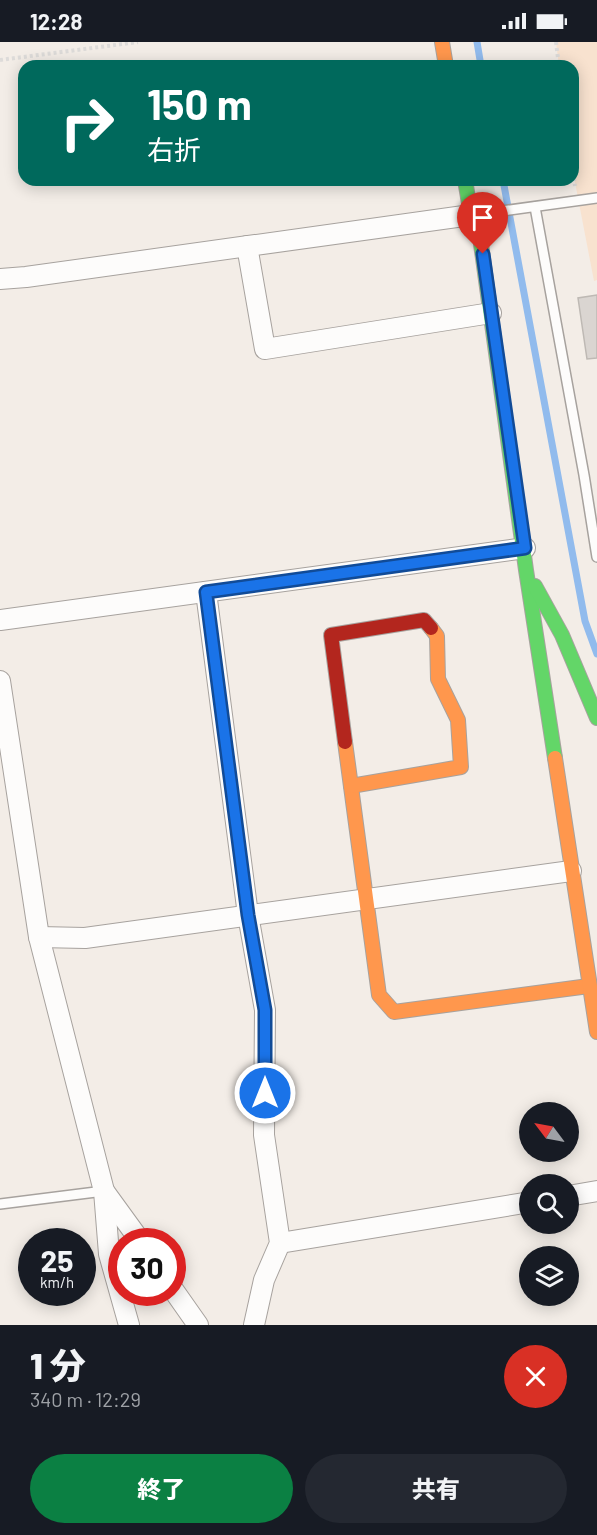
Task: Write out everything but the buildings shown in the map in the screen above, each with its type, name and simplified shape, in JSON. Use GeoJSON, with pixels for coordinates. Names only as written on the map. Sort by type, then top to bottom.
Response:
{"type":"FeatureCollection","features":[{"type":"Feature","properties":{"kind":"street"},"geometry":{"type":"LineString","coordinates":[[442,42],[445,60]]}},
{"type":"Feature","properties":{"kind":"street"},"geometry":{"type":"LineString","coordinates":[[467,186],[474,215],[491,314],[525,548],[526,570],[597,1032]]}},
{"type":"Feature","properties":{"kind":"street"},"geometry":{"type":"LineString","coordinates":[[0,279],[474,215]]}},
{"type":"Feature","properties":{"kind":"street"},"geometry":{"type":"LineString","coordinates":[[247,246],[265,349],[491,314]]}},
{"type":"Feature","properties":{"kind":"street"},"geometry":{"type":"LineString","coordinates":[[0,620],[525,548]]}},
{"type":"Feature","properties":{"kind":"street"},"geometry":{"type":"LineString","coordinates":[[526,570],[562,635],[597,718]]}},
{"type":"Feature","properties":{"kind":"street"},"geometry":{"type":"LineString","coordinates":[[206,592],[248,915],[265,1010],[264,1135],[280,1243],[264,1280],[254,1325]]}},
{"type":"Feature","properties":{"kind":"street"},"geometry":{"type":"LineString","coordinates":[[351,786],[461,767],[458,720],[438,679],[437,636],[424,620],[331,635],[351,786],[366,899],[379,995],[394,1012],[589,986]]}},
{"type":"Feature","properties":{"kind":"street"},"geometry":{"type":"LineString","coordinates":[[1,691],[39,937],[104,1191],[110,1254],[129,1325]]}},
{"type":"Feature","properties":{"kind":"street"},"geometry":{"type":"LineString","coordinates":[[39,937],[85,938],[571,871]]}},
{"type":"Feature","properties":{"kind":"street"},"geometry":{"type":"LineString","coordinates":[[104,1191],[131,1228]]}},
{"type":"Feature","properties":{"kind":"street"},"geometry":{"type":"LineString","coordinates":[[579,1194],[597,1191]]}},
{"type":"Feature","properties":{"kind":"street"},"geometry":{"type":"LineString","coordinates":[[280,1243],[519,1204]]}},
{"type":"Feature","properties":{"kind":"street"},"geometry":{"type":"LineString","coordinates":[[185,1306],[198,1325]]}},
{"type":"Feature","properties":{"kind":"lane"},"geometry":{"type":"LineString","coordinates":[[474,215],[597,198]]}},
{"type":"Feature","properties":{"kind":"lane"},"geometry":{"type":"LineString","coordinates":[[536,207],[597,557]]}},
{"type":"Feature","properties":{"kind":"lane"},"geometry":{"type":"LineString","coordinates":[[0,1204],[104,1191]]}},
{"type":"Feature","properties":{"kind":"path"},"geometry":{"type":"LineString","coordinates":[[0,60],[138,42]]}},
{"type":"Feature","properties":{"kind":"path"},"geometry":{"type":"LineString","coordinates":[[556,42],[559,60]]}},
{"type":"Feature","properties":{"kind":"shaded area"},"geometry":{"type":"Polygon","coordinates":[[[556,42],[597,42],[597,280],[594,281],[576,186],[579,186],[579,60],[558,60],[556,42]]]}},
{"type":"Feature","properties":{"kind":"waterway"},"geometry":{"type":"LineString","coordinates":[[477,42],[480,60]]}},
{"type":"Feature","properties":{"kind":"waterway"},"geometry":{"type":"LineString","coordinates":[[504,186],[585,621],[597,654]]}},
{"type":"Feature","properties":{"kind":"traffic: fast"},"geometry":{"type":"LineString","coordinates":[[466,186],[471,215],[477,215],[526,570],[555,758]]}},
{"type":"Feature","properties":{"kind":"traffic: fast"},"geometry":{"type":"LineString","coordinates":[[535,586],[562,635],[597,718]]}},
{"type":"Feature","properties":{"kind":"traffic: slow"},"geometry":{"type":"LineString","coordinates":[[442,42],[445,60]]}},
{"type":"Feature","properties":{"kind":"traffic: slow"},"geometry":{"type":"LineString","coordinates":[[351,786],[461,767],[458,720],[438,679],[437,636],[431,628]]}},
{"type":"Feature","properties":{"kind":"traffic: slow"},"geometry":{"type":"LineString","coordinates":[[345,742],[379,995],[394,1012],[589,986]]}},
{"type":"Feature","properties":{"kind":"traffic: slow"},"geometry":{"type":"LineString","coordinates":[[555,758],[597,1032]]}},
{"type":"Feature","properties":{"kind":"traffic: jam"},"geometry":{"type":"LineString","coordinates":[[345,742],[331,635],[424,620],[431,628]]}},
{"type":"Feature","properties":{"kind":"route"},"geometry":{"type":"LineString","coordinates":[[265,1093],[265,1010],[248,915],[206,592],[525,548],[483,254]]}}]}
